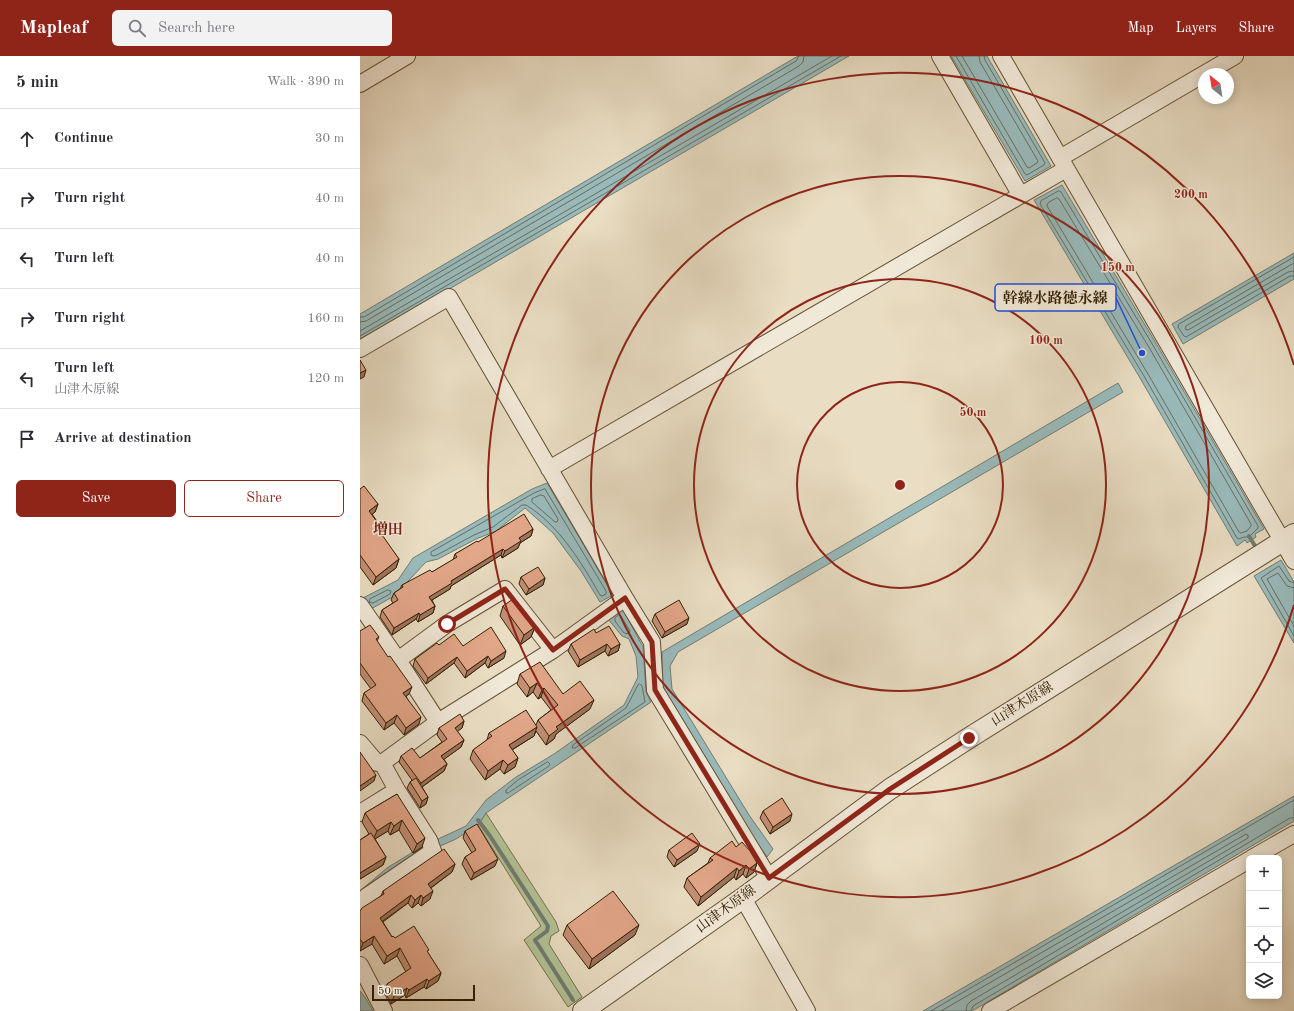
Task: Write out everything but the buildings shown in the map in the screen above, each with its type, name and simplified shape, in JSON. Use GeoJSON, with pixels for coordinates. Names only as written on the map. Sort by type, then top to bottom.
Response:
{"type":"FeatureCollection","features":[{"type":"Feature","properties":{"kind":"street"},"geometry":{"type":"LineString","coordinates":[[360,84],[407,56]]}},
{"type":"Feature","properties":{"kind":"street"},"geometry":{"type":"LineString","coordinates":[[940,56],[1020,194]]}},
{"type":"Feature","properties":{"kind":"street"},"geometry":{"type":"LineString","coordinates":[[1001,56],[1294,561]]}},
{"type":"Feature","properties":{"kind":"street"},"geometry":{"type":"LineString","coordinates":[[1214,68],[1235,56]]}},
{"type":"Feature","properties":{"kind":"street"},"geometry":{"type":"LineString","coordinates":[[549,469],[1051,177],[1063,163],[1198,78]]}},
{"type":"Feature","properties":{"kind":"street"},"geometry":{"type":"LineString","coordinates":[[360,349],[449,297],[652,642],[655,690],[769,878]]}},
{"type":"Feature","properties":{"kind":"street","name":"山津木原線"},"geometry":{"type":"LineString","coordinates":[[583,1011],[743,898],[890,789],[1282,542]]}},
{"type":"Feature","properties":{"kind":"street"},"geometry":{"type":"LineString","coordinates":[[398,660],[447,624],[505,589],[553,650]]}},
{"type":"Feature","properties":{"kind":"street"},"geometry":{"type":"LineString","coordinates":[[360,743],[377,763],[382,762],[438,722],[553,650],[625,598]]}},
{"type":"Feature","properties":{"kind":"street"},"geometry":{"type":"LineString","coordinates":[[364,610],[438,722]]}},
{"type":"Feature","properties":{"kind":"street"},"geometry":{"type":"LineString","coordinates":[[362,896],[431,846],[382,762]]}},
{"type":"Feature","properties":{"kind":"street"},"geometry":{"type":"LineString","coordinates":[[360,813],[397,790]]}},
{"type":"Feature","properties":{"kind":"street"},"geometry":{"type":"LineString","coordinates":[[1257,855],[1294,834]]}},
{"type":"Feature","properties":{"kind":"street"},"geometry":{"type":"LineString","coordinates":[[990,1011],[1246,862]]}},
{"type":"Feature","properties":{"kind":"street"},"geometry":{"type":"LineString","coordinates":[[743,898],[808,1011]]}},
{"type":"Feature","properties":{"kind":"street"},"geometry":{"type":"LineString","coordinates":[[360,966],[384,1011]]}},
{"type":"Feature","properties":{"kind":"green space"},"geometry":{"type":"Polygon","coordinates":[[[486,813],[556,922],[559,931],[551,936],[549,944],[582,997],[568,1007],[524,940],[541,926],[478,825],[486,813]]]}},
{"type":"Feature","properties":{"kind":"water"},"geometry":{"type":"Polygon","coordinates":[[[798,56],[849,56],[360,341],[360,314],[798,56]]]}},
{"type":"Feature","properties":{"kind":"water"},"geometry":{"type":"Polygon","coordinates":[[[951,56],[987,56],[1051,166],[1025,181],[951,56]]]}},
{"type":"Feature","properties":{"kind":"water"},"geometry":{"type":"Polygon","coordinates":[[[1062,185],[1264,529],[1255,534],[1256,537],[1247,543],[1245,540],[1237,546],[1140,378],[1034,200],[1062,185]]]}},
{"type":"Feature","properties":{"kind":"water"},"geometry":{"type":"Polygon","coordinates":[[[1294,253],[1294,279],[1183,344],[1172,324],[1294,253]]]}},
{"type":"Feature","properties":{"kind":"water"},"geometry":{"type":"Polygon","coordinates":[[[1118,383],[1123,392],[678,652],[670,666],[672,689],[749,815],[773,849],[767,857],[663,692],[662,652],[1118,383]]]}},
{"type":"Feature","properties":{"kind":"water"},"geometry":{"type":"Polygon","coordinates":[[[547,483],[613,595],[600,602],[581,571],[553,533],[525,508],[496,531],[476,539],[438,559],[426,562],[394,596],[371,609],[361,599],[398,580],[413,558],[532,489],[547,483]]]}},
{"type":"Feature","properties":{"kind":"water"},"geometry":{"type":"Polygon","coordinates":[[[1281,560],[1294,582],[1294,643],[1254,576],[1281,560]]]}},
{"type":"Feature","properties":{"kind":"water"},"geometry":{"type":"Polygon","coordinates":[[[623,610],[643,647],[646,692],[651,702],[486,813],[478,825],[456,839],[420,855],[360,898],[360,891],[387,868],[421,847],[466,826],[486,800],[516,777],[554,754],[624,705],[638,677],[636,656],[629,639],[622,636],[608,619],[618,611],[623,610]]]}},
{"type":"Feature","properties":{"kind":"water"},"geometry":{"type":"Polygon","coordinates":[[[1294,796],[1294,821],[972,1011],[923,1011],[1294,796]]]}},
{"type":"Feature","properties":{"kind":"water"},"geometry":{"type":"Polygon","coordinates":[[[360,991],[365,997],[373,1011],[360,1011],[360,991]]]}},
{"type":"Feature","properties":{"kind":"waterway"},"geometry":{"type":"LineString","coordinates":[[1249,536],[1258,551]]}},
{"type":"Feature","properties":{"kind":"waterway"},"geometry":{"type":"LineString","coordinates":[[478,820],[548,926],[547,931],[535,940],[573,1000]]}},
{"type":"Feature","properties":{"kind":"place","name":"幹線水路徳永線"},"geometry":{"type":"Point","coordinates":[1142,353]}},
{"type":"Feature","properties":{"kind":"district","name":"増田"},"geometry":{"type":"Point","coordinates":[388,530]}},
{"type":"Feature","properties":{"kind":"route"},"geometry":{"type":"LineString","coordinates":[[447,624],[505,589],[553,650],[625,598],[652,642],[655,690],[769,878],[890,789],[969,738]]}}]}
